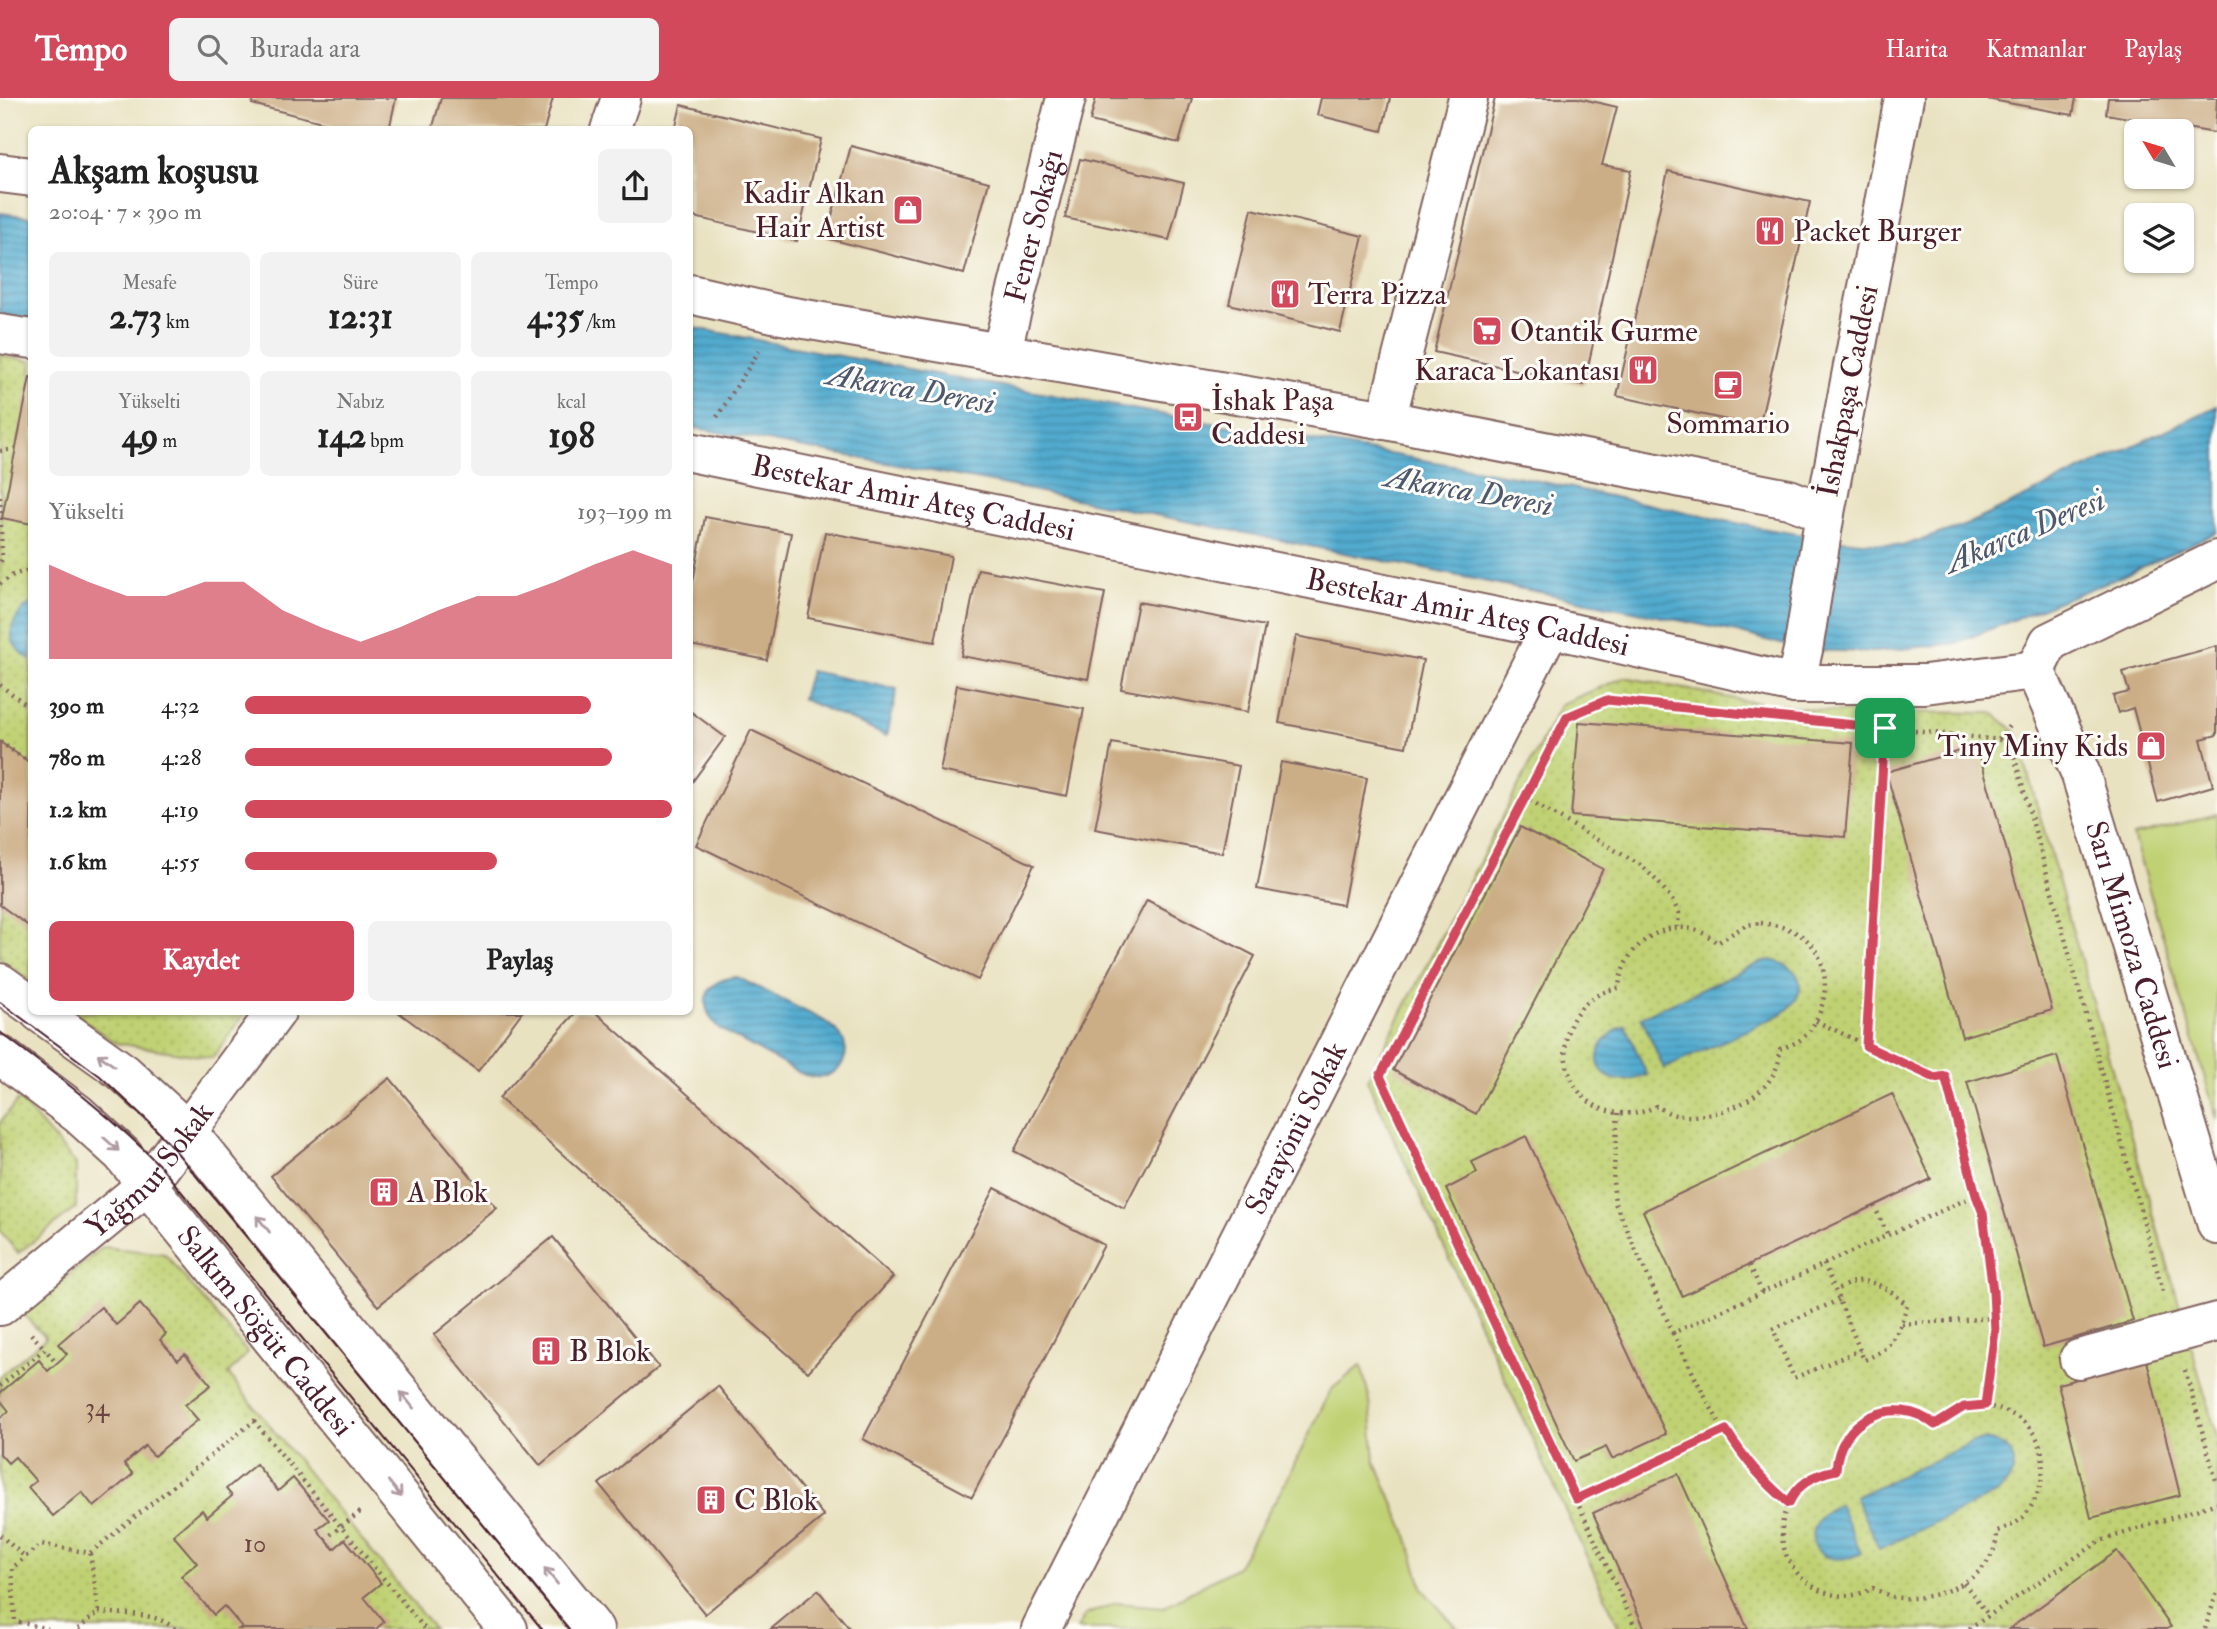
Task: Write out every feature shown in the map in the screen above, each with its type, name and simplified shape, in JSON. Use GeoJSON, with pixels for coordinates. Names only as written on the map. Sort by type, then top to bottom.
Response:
{"type":"FeatureCollection","features":[{"type":"Feature","properties":{"kind":"main road"},"geometry":{"type":"LineString","coordinates":[[611,126],[621,98]]}},
{"type":"Feature","properties":{"kind":"main road","name":"Fener Sokağı"},"geometry":{"type":"LineString","coordinates":[[1001,354],[1066,98]]}},
{"type":"Feature","properties":{"kind":"main road"},"geometry":{"type":"LineString","coordinates":[[1386,420],[1468,98]]}},
{"type":"Feature","properties":{"kind":"main road","name":"İshakpaşa Caddesi"},"geometry":{"type":"LineString","coordinates":[[1799,667],[1823,525],[1904,98]]}},
{"type":"Feature","properties":{"kind":"main road"},"geometry":{"type":"LineString","coordinates":[[0,173],[28,176]]}},
{"type":"Feature","properties":{"kind":"main road"},"geometry":{"type":"LineString","coordinates":[[693,295],[782,315],[1386,420],[1789,499],[1823,525]]}},
{"type":"Feature","properties":{"kind":"main road"},"geometry":{"type":"LineString","coordinates":[[0,334],[28,338]]}},
{"type":"Feature","properties":{"kind":"main road","name":"Bestekar Amir Ateş Caddesi"},"geometry":{"type":"LineString","coordinates":[[693,454],[1550,628],[1925,684],[2035,670]]}},
{"type":"Feature","properties":{"kind":"main road"},"geometry":{"type":"LineString","coordinates":[[2035,670],[2049,642],[2217,561]]}},
{"type":"Feature","properties":{"kind":"main road","name":"Sarayönü Sokak"},"geometry":{"type":"LineString","coordinates":[[1041,1629],[1550,628]]}},
{"type":"Feature","properties":{"kind":"main road","name":"Sarı Mimoza Caddesi"},"geometry":{"type":"LineString","coordinates":[[2035,670],[2080,772],[2217,1225]]}},
{"type":"Feature","properties":{"kind":"main road"},"geometry":{"type":"LineString","coordinates":[[0,983],[28,1003]]}},
{"type":"Feature","properties":{"kind":"main road"},"geometry":{"type":"LineString","coordinates":[[43,1015],[124,1073],[186,1130],[594,1629]]}},
{"type":"Feature","properties":{"kind":"main road","name":"Yağmur Sokak"},"geometry":{"type":"LineString","coordinates":[[0,1306],[148,1184],[274,1015]]}},
{"type":"Feature","properties":{"kind":"main road","name":"Salkım Söğüt Caddesi"},"geometry":{"type":"LineString","coordinates":[[0,1055],[78,1114],[122,1154],[508,1629]]}},
{"type":"Feature","properties":{"kind":"main road"},"geometry":{"type":"LineString","coordinates":[[2079,1359],[2217,1322]]}},
{"type":"Feature","properties":{"kind":"path"},"geometry":{"type":"LineString","coordinates":[[693,451],[782,315]]}},
{"type":"Feature","properties":{"kind":"path"},"geometry":{"type":"LineString","coordinates":[[0,452],[16,449]]}},
{"type":"Feature","properties":{"kind":"path"},"geometry":{"type":"LineString","coordinates":[[0,497],[0,562]]}},
{"type":"Feature","properties":{"kind":"path"},"geometry":{"type":"LineString","coordinates":[[1,580],[28,570]]}},
{"type":"Feature","properties":{"kind":"path"},"geometry":{"type":"LineString","coordinates":[[0,685],[28,706]]}},
{"type":"Feature","properties":{"kind":"path"},"geometry":{"type":"LineString","coordinates":[[1636,1629],[1380,1076],[1567,717],[1607,700],[1718,711]]}},
{"type":"Feature","properties":{"kind":"path"},"geometry":{"type":"LineString","coordinates":[[1998,739],[2009,726]]}},
{"type":"Feature","properties":{"kind":"path"},"geometry":{"type":"LineString","coordinates":[[1871,727],[2010,741],[2217,1484]]}},
{"type":"Feature","properties":{"kind":"path"},"geometry":{"type":"LineString","coordinates":[[1866,1046],[1885,728]]}},
{"type":"Feature","properties":{"kind":"path"},"geometry":{"type":"LineString","coordinates":[[0,742],[28,761]]}},
{"type":"Feature","properties":{"kind":"path"},"geometry":{"type":"LineString","coordinates":[[1524,797],[1642,866],[1671,898],[1679,913],[1678,928]]}},
{"type":"Feature","properties":{"kind":"path"},"geometry":{"type":"LineString","coordinates":[[1761,923],[1788,929],[1808,941],[1818,953],[1824,969],[1825,987],[1816,1021],[1796,1043],[1780,1049],[1780,1056],[1770,1079],[1759,1091],[1735,1108],[1719,1113],[1675,1115],[1656,1106],[1637,1114],[1618,1113],[1588,1101],[1572,1080],[1566,1062],[1564,1046],[1574,1016],[1593,996],[1619,988],[1622,967],[1642,943],[1654,933],[1678,928],[1708,934],[1717,943],[1746,925],[1761,923]]}},
{"type":"Feature","properties":{"kind":"path"},"geometry":{"type":"LineString","coordinates":[[1816,1021],[1935,1078],[1945,1076],[1983,1213],[1993,1291],[1995,1331],[1985,1405]]}},
{"type":"Feature","properties":{"kind":"path"},"geometry":{"type":"LineString","coordinates":[[1618,1113],[1615,1203],[1673,1333],[1699,1384],[1742,1455],[1764,1482],[1789,1503]]}},
{"type":"Feature","properties":{"kind":"path"},"geometry":{"type":"LineString","coordinates":[[1673,1333],[1976,1195]]}},
{"type":"Feature","properties":{"kind":"path"},"geometry":{"type":"LineString","coordinates":[[1874,1206],[1888,1235]]}},
{"type":"Feature","properties":{"kind":"path"},"geometry":{"type":"LineString","coordinates":[[1824,1264],[1864,1360],[1879,1354],[1891,1343],[1902,1324],[1907,1305],[1898,1296],[1861,1280],[1835,1290]]}},
{"type":"Feature","properties":{"kind":"path"},"geometry":{"type":"LineString","coordinates":[[1750,1265],[1762,1293]]}},
{"type":"Feature","properties":{"kind":"path"},"geometry":{"type":"LineString","coordinates":[[1839,1300],[1773,1329],[1794,1378],[1860,1350]]}},
{"type":"Feature","properties":{"kind":"path"},"geometry":{"type":"LineString","coordinates":[[1902,1324],[1994,1318]]}},
{"type":"Feature","properties":{"kind":"path"},"geometry":{"type":"LineString","coordinates":[[0,1386],[45,1349],[57,1363]]}},
{"type":"Feature","properties":{"kind":"path"},"geometry":{"type":"LineString","coordinates":[[1985,1405],[2005,1411],[2025,1423],[2035,1435],[2041,1451],[2043,1469],[2033,1503],[2013,1525],[1997,1531],[1997,1538],[1987,1561],[1964,1583],[1937,1595],[1921,1597],[1892,1597],[1873,1588],[1855,1595],[1831,1594],[1805,1583],[1797,1574],[1783,1544],[1781,1528],[1791,1498],[1811,1478],[1836,1470],[1839,1449],[1849,1435],[1871,1415],[1882,1411],[1895,1409],[1925,1417],[1935,1425],[1964,1407],[1985,1405]]}},
{"type":"Feature","properties":{"kind":"path"},"geometry":{"type":"LineString","coordinates":[[48,1629],[15,1621],[12,1568],[41,1544],[90,1553],[254,1421],[425,1629]]}},
{"type":"Feature","properties":{"kind":"path"},"geometry":{"type":"LineString","coordinates":[[1576,1499],[1726,1430]]}},
{"type":"Feature","properties":{"kind":"path"},"geometry":{"type":"LineString","coordinates":[[1969,1629],[2100,1541],[2217,1503]]}},
{"type":"Feature","properties":{"kind":"path"},"geometry":{"type":"LineString","coordinates":[[0,1535],[25,1557]]}},
{"type":"Feature","properties":{"kind":"path"},"geometry":{"type":"LineString","coordinates":[[90,1553],[99,1612]]}},
{"type":"Feature","properties":{"kind":"path"},"geometry":{"type":"LineString","coordinates":[[1964,1583],[1989,1616]]}},
{"type":"Feature","properties":{"kind":"path"},"geometry":{"type":"LineString","coordinates":[[2206,1629],[2217,1592]]}},
{"type":"Feature","properties":{"kind":"path"},"geometry":{"type":"LineString","coordinates":[[78,1629],[99,1612],[152,1616],[167,1622],[175,1629]]}},
{"type":"Feature","properties":{"kind":"green space"},"geometry":{"type":"Polygon","coordinates":[[[0,355],[28,360],[28,980],[0,959],[0,355]]]}},
{"type":"Feature","properties":{"kind":"green space"},"geometry":{"type":"Polygon","coordinates":[[[1625,677],[1745,701],[1832,712],[1993,713],[2016,732],[2217,1437],[2217,1629],[1620,1629],[1367,1080],[1561,704],[1625,677]]]}},
{"type":"Feature","properties":{"kind":"green space"},"geometry":{"type":"Polygon","coordinates":[[[2217,814],[2217,1119],[2133,836],[2217,814]]]}},
{"type":"Feature","properties":{"kind":"green space"},"geometry":{"type":"Polygon","coordinates":[[[76,1015],[244,1015],[213,1058],[115,1043],[76,1015]]]}},
{"type":"Feature","properties":{"kind":"green space"},"geometry":{"type":"Polygon","coordinates":[[[19,1099],[76,1164],[76,1208],[18,1253],[0,1231],[0,1122],[19,1099]]]}},
{"type":"Feature","properties":{"kind":"green space"},"geometry":{"type":"Polygon","coordinates":[[[103,1247],[165,1254],[248,1353],[228,1374],[434,1629],[0,1629],[0,1376],[46,1338],[22,1313],[103,1247]]]}},
{"type":"Feature","properties":{"kind":"green space"},"geometry":{"type":"Polygon","coordinates":[[[1361,1365],[1370,1401],[1375,1461],[1406,1532],[1423,1590],[1458,1629],[1077,1629],[1085,1615],[1116,1603],[1164,1607],[1237,1567],[1285,1483],[1331,1390],[1361,1365]]]}},
{"type":"Feature","properties":{"kind":"water"},"geometry":{"type":"Polygon","coordinates":[[[0,213],[28,217],[28,320],[0,315],[0,213]]]}},
{"type":"Feature","properties":{"kind":"water","name":"Akarca Deresi"},"geometry":{"type":"Polygon","coordinates":[[[693,328],[961,379],[1520,477],[1755,527],[1822,538],[1902,546],[1966,525],[2217,406],[2217,532],[2122,576],[1956,643],[1874,652],[1803,650],[1737,632],[991,482],[693,428],[693,328]]]}},
{"type":"Feature","properties":{"kind":"water"},"geometry":{"type":"Polygon","coordinates":[[[28,606],[28,658],[13,642],[12,629],[21,612],[28,606]]]}},
{"type":"Feature","properties":{"kind":"water"},"geometry":{"type":"Polygon","coordinates":[[[810,671],[897,689],[887,736],[802,699],[810,671]]]}},
{"type":"Feature","properties":{"kind":"water"},"geometry":{"type":"Polygon","coordinates":[[[1771,960],[1783,964],[1797,975],[1800,990],[1791,1006],[1782,1014],[1664,1069],[1641,1017],[1771,960]]]}},
{"type":"Feature","properties":{"kind":"water"},"geometry":{"type":"Polygon","coordinates":[[[737,977],[823,1020],[833,1028],[845,1046],[845,1057],[840,1067],[826,1076],[806,1075],[720,1029],[708,1012],[707,996],[717,983],[737,977]]]}},
{"type":"Feature","properties":{"kind":"water"},"geometry":{"type":"Polygon","coordinates":[[[1625,1025],[1647,1075],[1630,1080],[1616,1080],[1606,1075],[1600,1067],[1598,1057],[1601,1046],[1610,1035],[1625,1025]]]}},
{"type":"Feature","properties":{"kind":"water"},"geometry":{"type":"Polygon","coordinates":[[[1985,1440],[2006,1448],[2014,1461],[2010,1477],[2004,1486],[1996,1494],[1879,1549],[1855,1497],[1973,1442],[1985,1440]]]}},
{"type":"Feature","properties":{"kind":"water"},"geometry":{"type":"Polygon","coordinates":[[[1839,1504],[1861,1553],[1845,1558],[1831,1558],[1821,1553],[1814,1545],[1812,1535],[1824,1513],[1839,1504]]]}},
{"type":"Feature","properties":{"kind":"building"},"geometry":{"type":"Polygon","coordinates":[[[254,98],[396,98],[390,126],[337,126],[252,104],[254,98]]]}},
{"type":"Feature","properties":{"kind":"building"},"geometry":{"type":"Polygon","coordinates":[[[441,98],[553,98],[545,126],[433,126],[441,98]]]}},
{"type":"Feature","properties":{"kind":"building"},"geometry":{"type":"Polygon","coordinates":[[[1096,98],[1192,98],[1179,143],[1090,121],[1096,98]]]}},
{"type":"Feature","properties":{"kind":"building"},"geometry":{"type":"Polygon","coordinates":[[[1321,98],[1390,98],[1382,131],[1317,115],[1321,98]]]}},
{"type":"Feature","properties":{"kind":"building"},"geometry":{"type":"Polygon","coordinates":[[[1495,98],[1578,98],[1617,107],[1602,165],[1631,170],[1584,385],[1434,352],[1495,98]]]}},
{"type":"Feature","properties":{"kind":"building"},"geometry":{"type":"Polygon","coordinates":[[[1981,98],[2076,98],[2073,115],[1981,98]]]}},
{"type":"Feature","properties":{"kind":"building"},"geometry":{"type":"Polygon","coordinates":[[[2108,98],[2217,98],[2215,133],[2194,129],[2194,119],[2135,119],[2106,114],[2108,98]]]}},
{"type":"Feature","properties":{"kind":"building"},"geometry":{"type":"Polygon","coordinates":[[[681,105],[821,139],[797,241],[693,217],[693,126],[676,126],[681,105]]]}},
{"type":"Feature","properties":{"kind":"building","name":"Kadir Alkan Hair Artist"},"geometry":{"type":"Polygon","coordinates":[[[851,146],[989,182],[964,274],[826,238],[851,146]]]}},
{"type":"Feature","properties":{"kind":"building"},"geometry":{"type":"Polygon","coordinates":[[[1080,159],[1184,183],[1169,240],[1065,218],[1080,159]]]}},
{"type":"Feature","properties":{"kind":"building"},"geometry":{"type":"Polygon","coordinates":[[[1668,171],[1810,202],[1759,427],[1617,396],[1668,171]]]}},
{"type":"Feature","properties":{"kind":"building"},"geometry":{"type":"Polygon","coordinates":[[[1252,209],[1363,236],[1340,332],[1229,304],[1252,209]]]}},
{"type":"Feature","properties":{"kind":"building"},"geometry":{"type":"Polygon","coordinates":[[[28,387],[28,523],[2,518],[28,387]]]}},
{"type":"Feature","properties":{"kind":"building"},"geometry":{"type":"Polygon","coordinates":[[[705,517],[791,533],[767,660],[693,646],[693,582],[705,517]]]}},
{"type":"Feature","properties":{"kind":"building"},"geometry":{"type":"Polygon","coordinates":[[[825,532],[951,556],[935,642],[808,618],[825,532]]]}},
{"type":"Feature","properties":{"kind":"building"},"geometry":{"type":"Polygon","coordinates":[[[978,569],[1105,593],[1088,679],[961,656],[978,569]]]}},
{"type":"Feature","properties":{"kind":"building"},"geometry":{"type":"Polygon","coordinates":[[[1138,602],[1265,626],[1248,712],[1121,689],[1138,602]]]}},
{"type":"Feature","properties":{"kind":"building"},"geometry":{"type":"Polygon","coordinates":[[[1296,636],[1423,660],[1406,747],[1279,723],[1296,636]]]}},
{"type":"Feature","properties":{"kind":"building"},"geometry":{"type":"Polygon","coordinates":[[[2217,646],[2217,735],[2201,739],[2213,786],[2158,802],[2133,708],[2118,713],[2113,696],[2129,692],[2123,672],[2217,646]]]}},
{"type":"Feature","properties":{"kind":"building"},"geometry":{"type":"Polygon","coordinates":[[[957,685],[1084,709],[1067,796],[940,771],[957,685]]]}},
{"type":"Feature","properties":{"kind":"building"},"geometry":{"type":"Polygon","coordinates":[[[693,713],[725,737],[693,781],[693,713]]]}},
{"type":"Feature","properties":{"kind":"building"},"geometry":{"type":"Polygon","coordinates":[[[1579,722],[1853,743],[1845,837],[1571,816],[1579,722]]]}},
{"type":"Feature","properties":{"kind":"building"},"geometry":{"type":"Polygon","coordinates":[[[751,730],[1034,865],[978,980],[696,845],[751,730]]]}},
{"type":"Feature","properties":{"kind":"building"},"geometry":{"type":"Polygon","coordinates":[[[0,742],[28,761],[28,926],[0,905],[0,742]]]}},
{"type":"Feature","properties":{"kind":"building"},"geometry":{"type":"Polygon","coordinates":[[[1112,743],[1239,766],[1222,853],[1095,829],[1112,743]]]}},
{"type":"Feature","properties":{"kind":"building"},"geometry":{"type":"Polygon","coordinates":[[[1977,746],[2052,1010],[1962,1037],[1886,772],[1977,746]]]}},
{"type":"Feature","properties":{"kind":"building"},"geometry":{"type":"Polygon","coordinates":[[[1281,762],[1367,778],[1343,905],[1257,889],[1281,762]]]}},
{"type":"Feature","properties":{"kind":"building"},"geometry":{"type":"Polygon","coordinates":[[[1520,827],[1603,869],[1476,1114],[1393,1070],[1520,827]]]}},
{"type":"Feature","properties":{"kind":"building"},"geometry":{"type":"Polygon","coordinates":[[[1147,900],[1255,956],[1124,1208],[1014,1151],[1147,900]]]}},
{"type":"Feature","properties":{"kind":"building"},"geometry":{"type":"Polygon","coordinates":[[[402,1015],[520,1015],[478,1071],[402,1015]]]}},
{"type":"Feature","properties":{"kind":"building"},"geometry":{"type":"Polygon","coordinates":[[[573,1015],[598,1015],[893,1277],[808,1372],[499,1098],[573,1015]]]}},
{"type":"Feature","properties":{"kind":"building"},"geometry":{"type":"Polygon","coordinates":[[[2057,1056],[2133,1321],[2043,1347],[1967,1082],[2057,1056]]]}},
{"type":"Feature","properties":{"kind":"building","name":"A Blok"},"geometry":{"type":"Polygon","coordinates":[[[390,1078],[497,1208],[378,1306],[271,1176],[390,1078]]]}},
{"type":"Feature","properties":{"kind":"building"},"geometry":{"type":"Polygon","coordinates":[[[1892,1094],[1931,1179],[1682,1296],[1643,1211],[1892,1094]]]}},
{"type":"Feature","properties":{"kind":"building"},"geometry":{"type":"Polygon","coordinates":[[[1526,1136],[1666,1434],[1612,1459],[1606,1447],[1574,1461],[1446,1189],[1477,1173],[1472,1162],[1526,1136]]]}},
{"type":"Feature","properties":{"kind":"building"},"geometry":{"type":"Polygon","coordinates":[[[995,1188],[1104,1245],[972,1497],[863,1439],[995,1188]]]}},
{"type":"Feature","properties":{"kind":"building","name":"B Blok"},"geometry":{"type":"Polygon","coordinates":[[[553,1237],[659,1367],[540,1465],[434,1335],[553,1237]]]}},
{"type":"Feature","properties":{"kind":"building"},"geometry":{"type":"Polygon","coordinates":[[[140,1304],[166,1334],[160,1340],[178,1360],[185,1354],[211,1385],[185,1405],[198,1420],[154,1456],[145,1446],[124,1464],[133,1474],[94,1507],[82,1492],[53,1516],[28,1487],[36,1481],[15,1457],[8,1463],[0,1454],[0,1418],[9,1411],[0,1400],[0,1393],[39,1360],[48,1371],[67,1354],[58,1344],[101,1307],[116,1325],[140,1304]]]}},
{"type":"Feature","properties":{"kind":"building"},"geometry":{"type":"Polygon","coordinates":[[[2147,1361],[2180,1495],[2091,1518],[2058,1384],[2147,1361]]]}},
{"type":"Feature","properties":{"kind":"building","name":"C Blok"},"geometry":{"type":"Polygon","coordinates":[[[718,1386],[824,1516],[705,1614],[599,1484],[718,1386]]]}},
{"type":"Feature","properties":{"kind":"building"},"geometry":{"type":"Polygon","coordinates":[[[256,1464],[278,1491],[293,1478],[329,1520],[317,1529],[325,1539],[334,1549],[345,1539],[381,1583],[364,1597],[384,1622],[376,1629],[239,1629],[242,1627],[224,1606],[214,1615],[181,1576],[197,1563],[173,1535],[202,1510],[207,1517],[232,1496],[226,1489],[256,1464]]]}},
{"type":"Feature","properties":{"kind":"building"},"geometry":{"type":"Polygon","coordinates":[[[1678,1474],[1748,1629],[1645,1629],[1593,1513],[1678,1474]]]}},
{"type":"Feature","properties":{"kind":"building"},"geometry":{"type":"Polygon","coordinates":[[[2117,1551],[2171,1627],[2009,1629],[2117,1551]]]}},
{"type":"Feature","properties":{"kind":"building"},"geometry":{"type":"Polygon","coordinates":[[[818,1590],[850,1629],[771,1629],[818,1590]]]}},
{"type":"Feature","properties":{"kind":"tram line"},"geometry":{"type":"LineString","coordinates":[[0,1002],[100,1076],[174,1149],[569,1629]]}},
{"type":"Feature","properties":{"kind":"tram line"},"geometry":{"type":"LineString","coordinates":[[0,1032],[103,1113],[161,1167],[542,1629]]}},
{"type":"Feature","properties":{"kind":"place","name":"Kadir Alkan Hair Artist"},"geometry":{"type":"Point","coordinates":[908,210]}},
{"type":"Feature","properties":{"kind":"place","name":"Packet Burger"},"geometry":{"type":"Point","coordinates":[1770,231]}},
{"type":"Feature","properties":{"kind":"place","name":"Terra Pizza"},"geometry":{"type":"Point","coordinates":[1285,294]}},
{"type":"Feature","properties":{"kind":"place","name":"Otantik Gurme"},"geometry":{"type":"Point","coordinates":[1487,331]}},
{"type":"Feature","properties":{"kind":"place","name":"Karaca Lokantası"},"geometry":{"type":"Point","coordinates":[1643,370]}},
{"type":"Feature","properties":{"kind":"place","name":"Sommario"},"geometry":{"type":"Point","coordinates":[1728,385]}},
{"type":"Feature","properties":{"kind":"place","name":"İshak Paşa Caddesi"},"geometry":{"type":"Point","coordinates":[1188,417]}},
{"type":"Feature","properties":{"kind":"place","name":"Tiny Miny Kids"},"geometry":{"type":"Point","coordinates":[2151,746]}},
{"type":"Feature","properties":{"kind":"place","name":"A Blok"},"geometry":{"type":"Point","coordinates":[384,1192]}},
{"type":"Feature","properties":{"kind":"place","name":"B Blok"},"geometry":{"type":"Point","coordinates":[546,1351]}},
{"type":"Feature","properties":{"kind":"place","name":"C Blok"},"geometry":{"type":"Point","coordinates":[711,1500]}},
{"type":"Feature","properties":{"kind":"route"},"geometry":{"type":"LineString","coordinates":[[1607,700],[1885,728],[1866,1046],[1935,1078],[1945,1076],[1983,1213],[1993,1291],[1995,1331],[1985,1405],[1964,1407],[1935,1425],[1925,1417],[1895,1409],[1871,1415],[1859,1424],[1839,1449],[1836,1470],[1811,1478],[1789,1503],[1764,1482],[1726,1430],[1576,1499],[1380,1076],[1567,717],[1607,700]]}}]}
